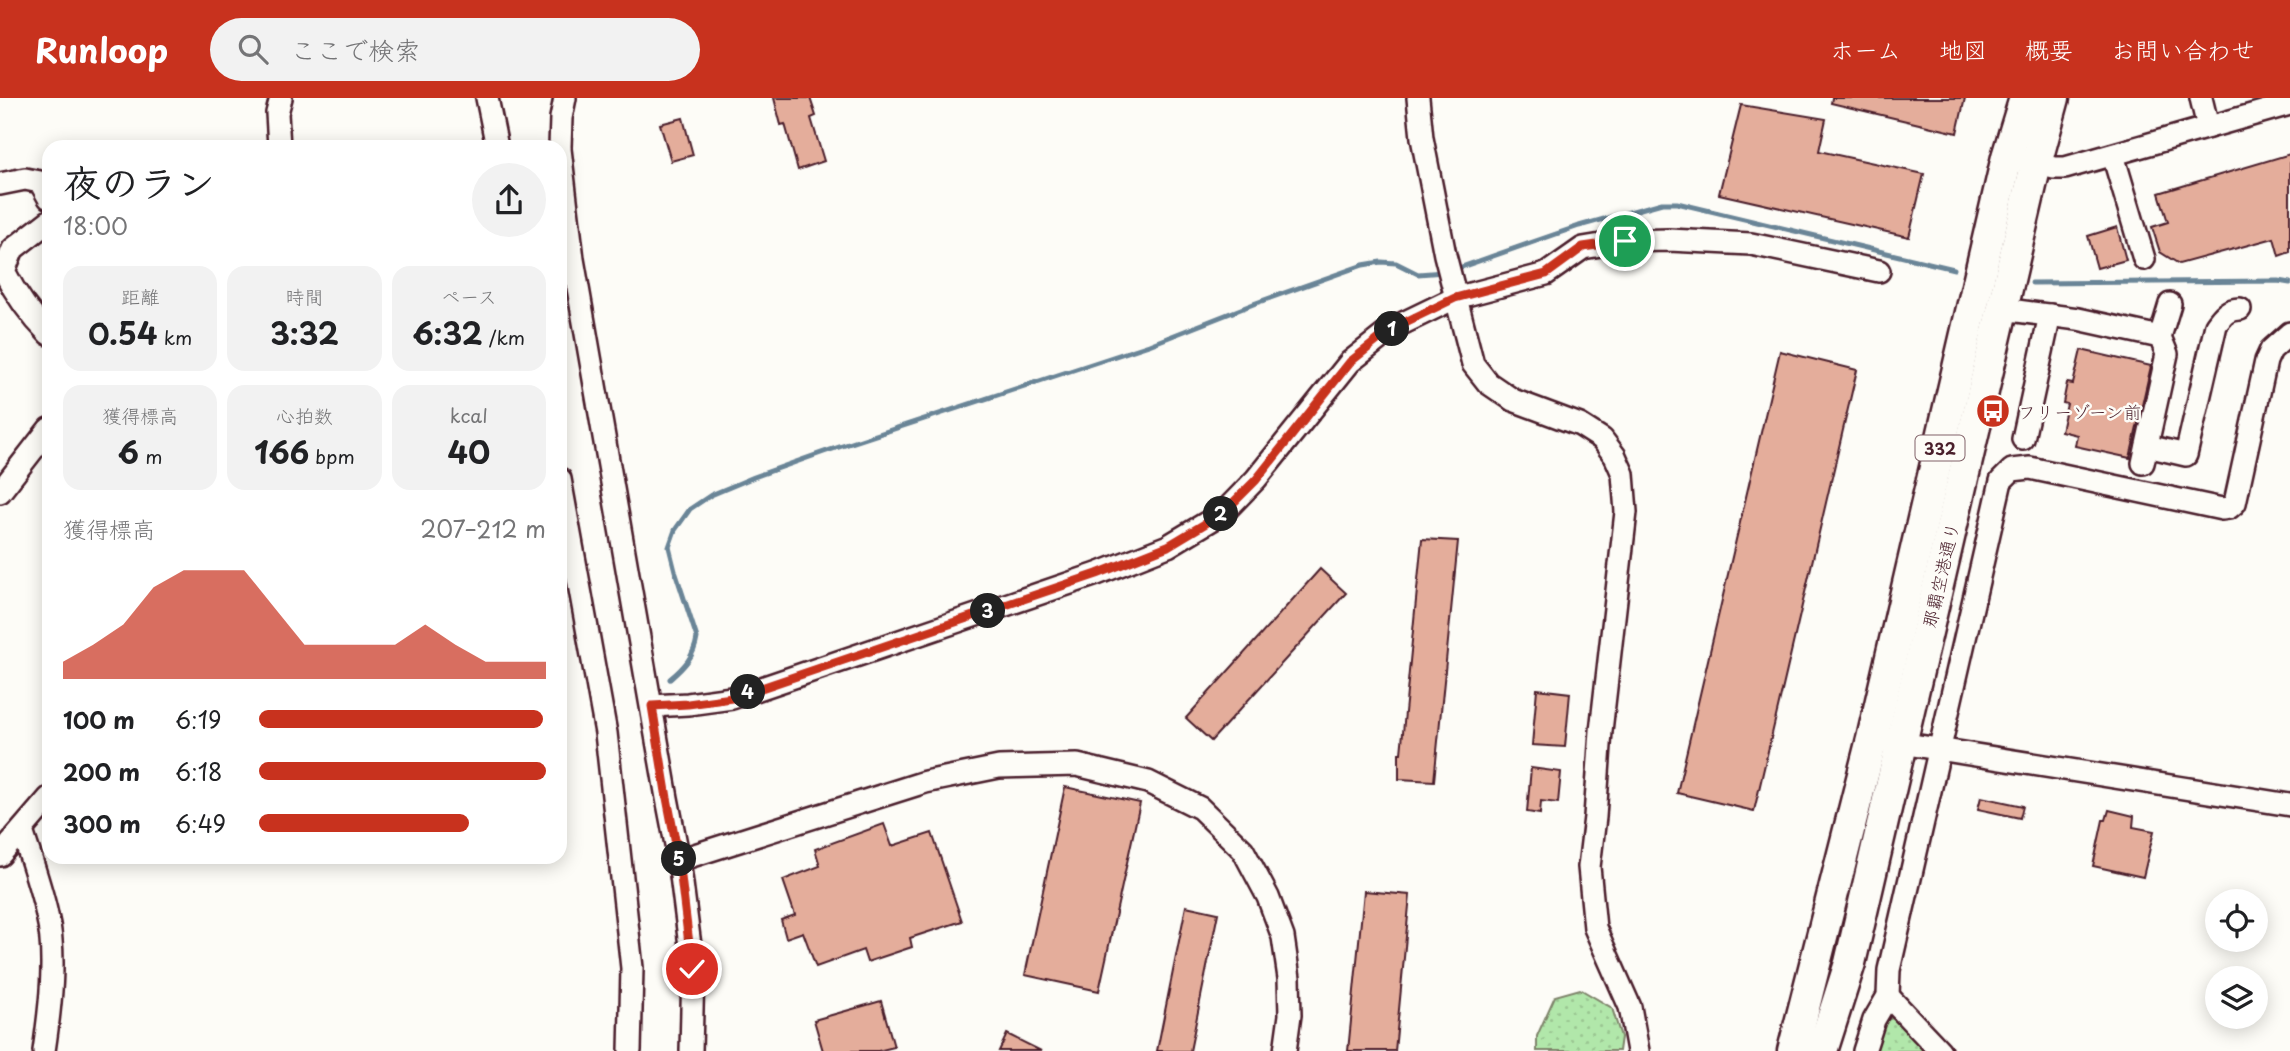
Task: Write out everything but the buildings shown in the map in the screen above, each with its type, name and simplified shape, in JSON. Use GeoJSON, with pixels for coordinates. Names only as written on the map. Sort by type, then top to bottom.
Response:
{"type":"FeatureCollection","features":[{"type":"Feature","properties":{"kind":"highway","name":"那覇空港通り"},"geometry":{"type":"LineString","coordinates":[[1793,1051],[1886,741],[2002,309],[2022,161],[2025,98]]}},
{"type":"Feature","properties":{"kind":"highway","name":"那覇空港通り"},"geometry":{"type":"LineString","coordinates":[[1822,1051],[1850,963],[1886,741],[2022,161],[2054,98]]}},
{"type":"Feature","properties":{"kind":"lane"},"geometry":{"type":"LineString","coordinates":[[279,140],[277,113],[281,98]]}},
{"type":"Feature","properties":{"kind":"lane"},"geometry":{"type":"LineString","coordinates":[[487,98],[496,140]]}},
{"type":"Feature","properties":{"kind":"lane"},"geometry":{"type":"LineString","coordinates":[[560,140],[565,98]]}},
{"type":"Feature","properties":{"kind":"lane"},"geometry":{"type":"LineString","coordinates":[[1418,98],[1422,138],[1455,298],[1473,364],[1488,383],[1513,400],[1580,425],[1602,439],[1615,456],[1623,474],[1626,512],[1601,731],[1589,867],[1595,928],[1630,1007],[1638,1051]]}},
{"type":"Feature","properties":{"kind":"lane"},"geometry":{"type":"LineString","coordinates":[[2201,98],[2208,127]]}},
{"type":"Feature","properties":{"kind":"lane"},"geometry":{"type":"LineString","coordinates":[[2022,161],[2065,168],[2290,104]]}},
{"type":"Feature","properties":{"kind":"lane"},"geometry":{"type":"LineString","coordinates":[[2112,155],[2144,259]]}},
{"type":"Feature","properties":{"kind":"lane"},"geometry":{"type":"LineString","coordinates":[[0,184],[25,180],[40,182],[42,186]]}},
{"type":"Feature","properties":{"kind":"lane"},"geometry":{"type":"LineString","coordinates":[[567,207],[573,258],[679,860],[692,969],[691,1051]]}},
{"type":"Feature","properties":{"kind":"lane"},"geometry":{"type":"LineString","coordinates":[[42,226],[13,249],[4,271],[16,295],[42,327]]}},
{"type":"Feature","properties":{"kind":"lane"},"geometry":{"type":"LineString","coordinates":[[652,706],[732,698],[1097,574],[1168,546],[1223,513],[1256,480],[1350,362],[1393,328],[1455,298],[1546,274],[1583,247],[1625,241],[1669,240],[1751,244],[1879,271]]}},
{"type":"Feature","properties":{"kind":"lane"},"geometry":{"type":"LineString","coordinates":[[2170,304],[2160,337],[2166,354],[2145,455],[2186,455],[2216,325],[2222,316],[2232,309],[2240,309]]}},
{"type":"Feature","properties":{"kind":"lane"},"geometry":{"type":"LineString","coordinates":[[2002,309],[2078,319],[2160,337]]}},
{"type":"Feature","properties":{"kind":"lane"},"geometry":{"type":"LineString","coordinates":[[2023,439],[2050,315]]}},
{"type":"Feature","properties":{"kind":"lane"},"geometry":{"type":"LineString","coordinates":[[1864,1051],[1874,1020],[1888,996],[1889,970],[1939,750],[1946,731],[2001,481],[2018,468],[2030,468],[2222,509],[2229,508],[2235,503],[2266,361],[2271,350],[2290,333]]}},
{"type":"Feature","properties":{"kind":"lane"},"geometry":{"type":"LineString","coordinates":[[0,492],[42,438]]}},
{"type":"Feature","properties":{"kind":"lane"},"geometry":{"type":"LineString","coordinates":[[567,518],[606,733],[632,968],[630,1051]]}},
{"type":"Feature","properties":{"kind":"lane"},"geometry":{"type":"LineString","coordinates":[[1886,741],[2290,805]]}},
{"type":"Feature","properties":{"kind":"lane"},"geometry":{"type":"LineString","coordinates":[[679,860],[925,782],[999,767],[1077,765],[1148,782],[1200,808],[1243,850],[1268,897],[1283,937],[1289,978],[1290,1015],[1285,1051]]}},
{"type":"Feature","properties":{"kind":"lane"},"geometry":{"type":"LineString","coordinates":[[0,855],[42,807]]}},
{"type":"Feature","properties":{"kind":"lane"},"geometry":{"type":"LineString","coordinates":[[22,831],[48,917],[51,1003],[44,1051]]}},
{"type":"Feature","properties":{"kind":"lane"},"geometry":{"type":"LineString","coordinates":[[1888,996],[1940,1051]]}},
{"type":"Feature","properties":{"kind":"green space"},"geometry":{"type":"Polygon","coordinates":[[[1580,989],[1612,1008],[1621,1037],[1619,1051],[1537,1051],[1537,1036],[1555,996],[1580,989]]]}},
{"type":"Feature","properties":{"kind":"green space"},"geometry":{"type":"Polygon","coordinates":[[[1892,1018],[1900,1022],[1927,1051],[1871,1051],[1880,1023],[1892,1018]]]}},
{"type":"Feature","properties":{"kind":"waterway"},"geometry":{"type":"LineString","coordinates":[[1453,270],[1579,226],[1662,203],[1677,203],[1954,269]]}},
{"type":"Feature","properties":{"kind":"waterway"},"geometry":{"type":"LineString","coordinates":[[670,679],[688,661],[697,638],[669,547],[675,530],[690,509],[711,495],[824,452],[1149,345],[1363,265],[1396,263],[1418,274],[1444,272]]}},
{"type":"Feature","properties":{"kind":"waterway"},"geometry":{"type":"LineString","coordinates":[[2032,283],[2290,283]]}},
{"type":"Feature","properties":{"kind":"place","name":"フリーゾーン前"},"geometry":{"type":"Point","coordinates":[1993,411]}},
{"type":"Feature","properties":{"kind":"route"},"geometry":{"type":"LineString","coordinates":[[692,969],[679,860],[652,706],[732,698],[1097,574],[1168,546],[1223,513],[1256,480],[1350,362],[1393,328],[1455,298],[1546,274],[1583,247],[1625,241]]}}]}
